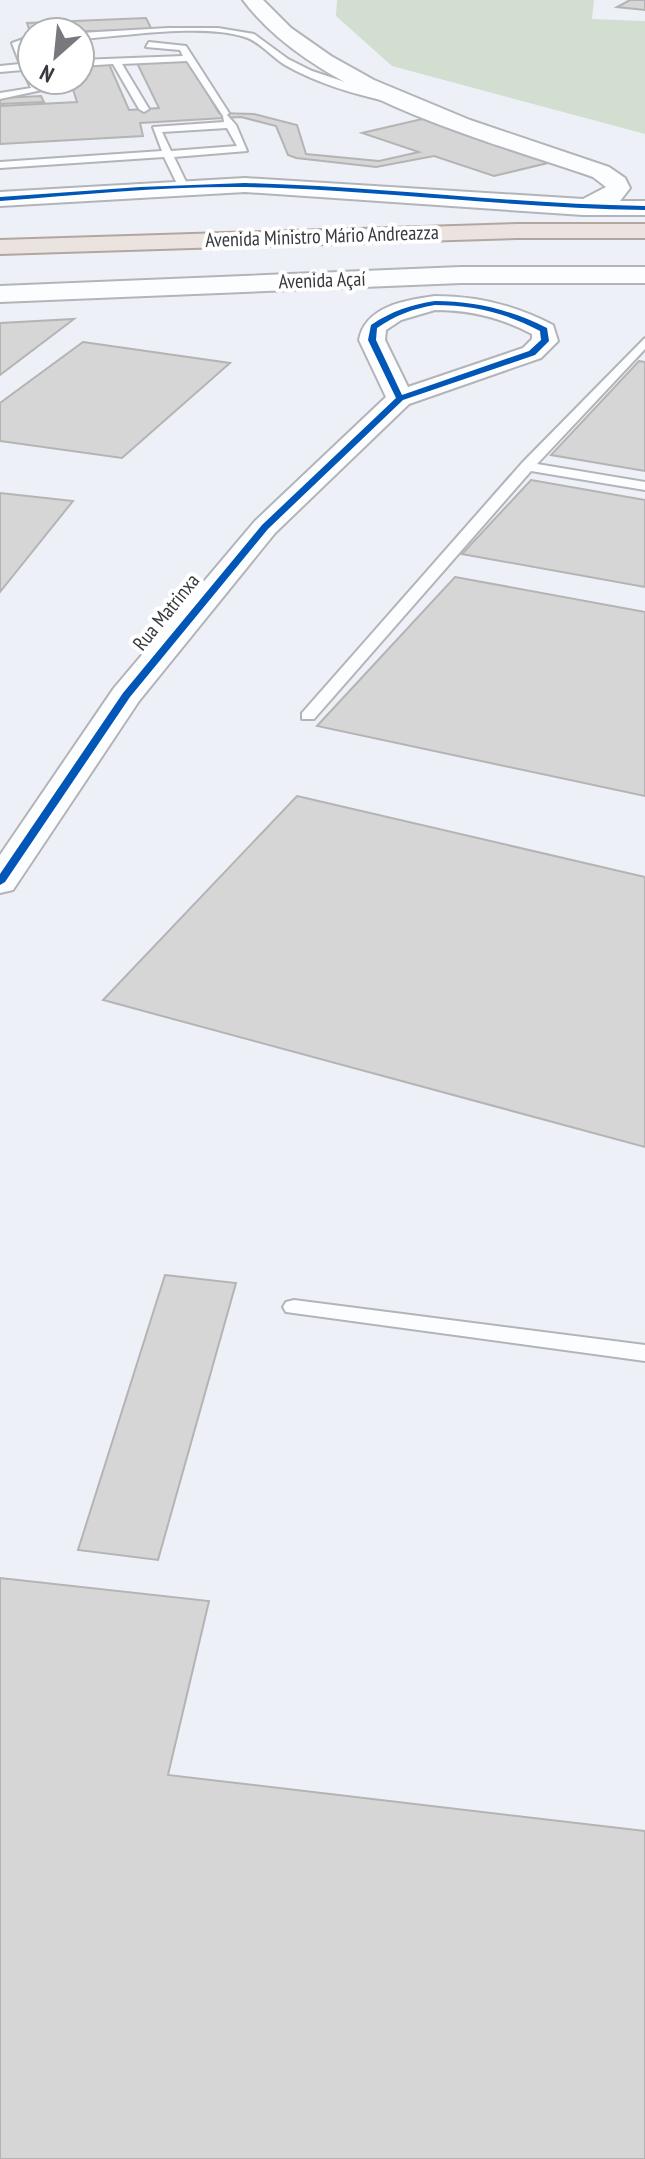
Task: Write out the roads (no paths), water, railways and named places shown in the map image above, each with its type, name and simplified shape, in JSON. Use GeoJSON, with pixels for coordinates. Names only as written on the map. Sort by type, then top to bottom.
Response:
{"type":"FeatureCollection","features":[{"type":"Feature","properties":{"kind":"main road","name":"Avenida Ministro Mário Andreazza"},"geometry":{"type":"LineString","coordinates":[[0,234],[260,224],[645,218]]}},
{"type":"Feature","properties":{"kind":"main road","name":"Avenida Ministro Mário Andreazza"},"geometry":{"type":"LineString","coordinates":[[0,247],[518,231],[645,231]]}},
{"type":"Feature","properties":{"kind":"street"},"geometry":{"type":"LineString","coordinates":[[252,0],[273,25],[327,62],[419,106],[601,172],[617,183],[618,188],[611,196],[583,208]]}},
{"type":"Feature","properties":{"kind":"street"},"geometry":{"type":"LineString","coordinates":[[327,62],[631,165],[601,172]]}},
{"type":"Feature","properties":{"kind":"street"},"geometry":{"type":"LineString","coordinates":[[419,106],[457,104]]}},
{"type":"Feature","properties":{"kind":"street"},"geometry":{"type":"LineString","coordinates":[[0,199],[278,186],[583,208],[645,208]]}},
{"type":"Feature","properties":{"kind":"street","name":"Avenida Açaí"},"geometry":{"type":"LineString","coordinates":[[0,294],[461,275],[645,275]]}},
{"type":"Feature","properties":{"kind":"street","name":"Rua Matrinxa"},"geometry":{"type":"LineString","coordinates":[[0,882],[126,695],[215,583],[265,527],[400,398],[532,353],[545,341],[544,330],[511,313],[478,306],[420,305],[396,312],[374,327],[372,340],[400,398]]}},
{"type":"Feature","properties":{"kind":"lane"},"geometry":{"type":"LineString","coordinates":[[96,35],[174,31],[252,36],[288,63],[366,94],[419,106]]}},
{"type":"Feature","properties":{"kind":"lane"},"geometry":{"type":"LineString","coordinates":[[0,165],[243,149],[183,48],[174,45],[141,46]]}},
{"type":"Feature","properties":{"kind":"lane"},"geometry":{"type":"LineString","coordinates":[[96,62],[191,58]]}},
{"type":"Feature","properties":{"kind":"lane"},"geometry":{"type":"LineString","coordinates":[[116,61],[144,109]]}},
{"type":"Feature","properties":{"kind":"lane"},"geometry":{"type":"LineString","coordinates":[[184,188],[153,126],[227,119]]}},
{"type":"Feature","properties":{"kind":"lane"},"geometry":{"type":"LineString","coordinates":[[308,716],[527,466],[638,356],[645,342]]}},
{"type":"Feature","properties":{"kind":"lane"},"geometry":{"type":"LineString","coordinates":[[527,466],[645,486]]}},
{"type":"Feature","properties":{"kind":"lane"},"geometry":{"type":"LineString","coordinates":[[294,1307],[645,1353]]}}]}
